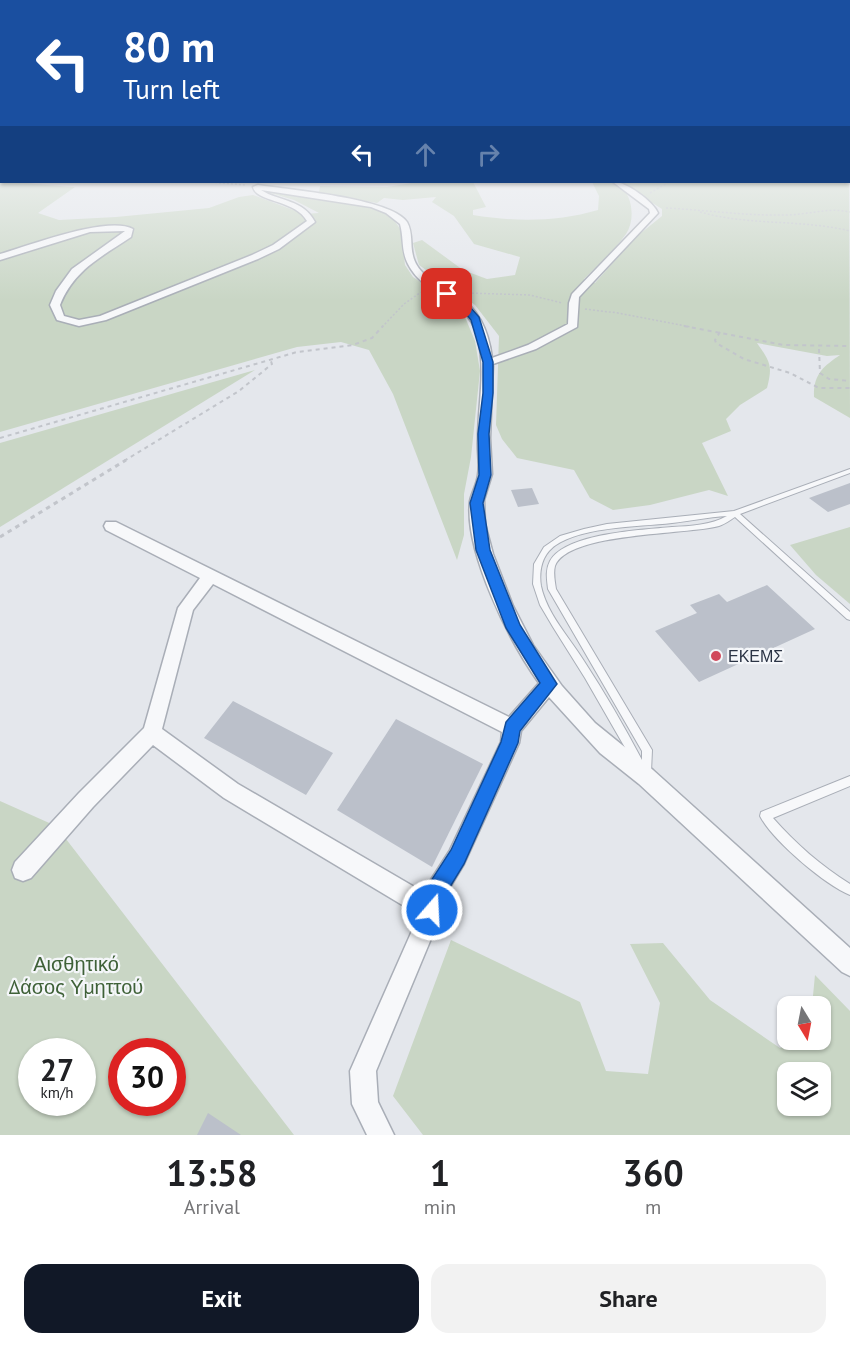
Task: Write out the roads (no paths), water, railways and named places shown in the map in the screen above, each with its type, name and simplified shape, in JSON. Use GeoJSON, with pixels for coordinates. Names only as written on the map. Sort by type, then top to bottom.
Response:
{"type":"FeatureCollection","features":[{"type":"Feature","properties":{"kind":"street"},"geometry":{"type":"LineString","coordinates":[[0,257],[89,230],[127,229],[130,231],[128,236],[86,261],[73,273],[57,297],[55,306],[60,318],[69,321],[90,321],[123,311],[276,247],[311,222],[309,214],[299,207],[263,194]]}},
{"type":"Feature","properties":{"kind":"street"},"geometry":{"type":"LineString","coordinates":[[316,194],[373,205],[390,210],[399,216],[405,225],[410,261],[418,274],[434,287],[462,303],[476,319],[488,362],[488,393],[483,434],[485,475],[477,503],[483,550],[514,628],[549,684],[618,758],[646,777],[850,964]]}},
{"type":"Feature","properties":{"kind":"street"},"geometry":{"type":"LineString","coordinates":[[488,362],[510,358],[549,340],[573,325],[576,315],[572,303],[575,297],[638,223],[651,219],[654,213],[652,208],[638,202],[631,194]]}},
{"type":"Feature","properties":{"kind":"street"},"geometry":{"type":"LineString","coordinates":[[111,526],[512,728]]}},
{"type":"Feature","properties":{"kind":"street"},"geometry":{"type":"LineString","coordinates":[[23,870],[86,800],[152,733],[186,608],[212,575]]}},
{"type":"Feature","properties":{"kind":"street"},"geometry":{"type":"LineString","coordinates":[[381,1135],[365,1104],[363,1071],[432,910],[432,897],[457,857],[510,743],[512,728],[549,684]]}},
{"type":"Feature","properties":{"kind":"street"},"geometry":{"type":"LineString","coordinates":[[152,733],[231,791],[432,910]]}},
{"type":"Feature","properties":{"kind":"lane"},"geometry":{"type":"LineString","coordinates":[[646,777],[646,750],[552,589],[550,576],[553,561],[563,550],[586,540],[678,531],[721,523],[735,513],[850,471]]}},
{"type":"Feature","properties":{"kind":"lane"},"geometry":{"type":"LineString","coordinates":[[646,777],[603,700],[545,606],[537,583],[538,565],[547,549],[579,531],[684,519],[712,513],[735,513],[850,617]]}},
{"type":"Feature","properties":{"kind":"lane"},"geometry":{"type":"LineString","coordinates":[[579,531],[586,540]]}},
{"type":"Feature","properties":{"kind":"lane"},"geometry":{"type":"LineString","coordinates":[[850,781],[765,816],[783,837],[838,883],[850,890]]}},
{"type":"Feature","properties":{"kind":"place","name":"ΕΚΕΜΣ"},"geometry":{"type":"Point","coordinates":[716,656]}},
{"type":"Feature","properties":{"kind":"park label","name":"Αισθητικό Δάσος Υμηττού"},"geometry":{"type":"Point","coordinates":[76,976]}}]}
